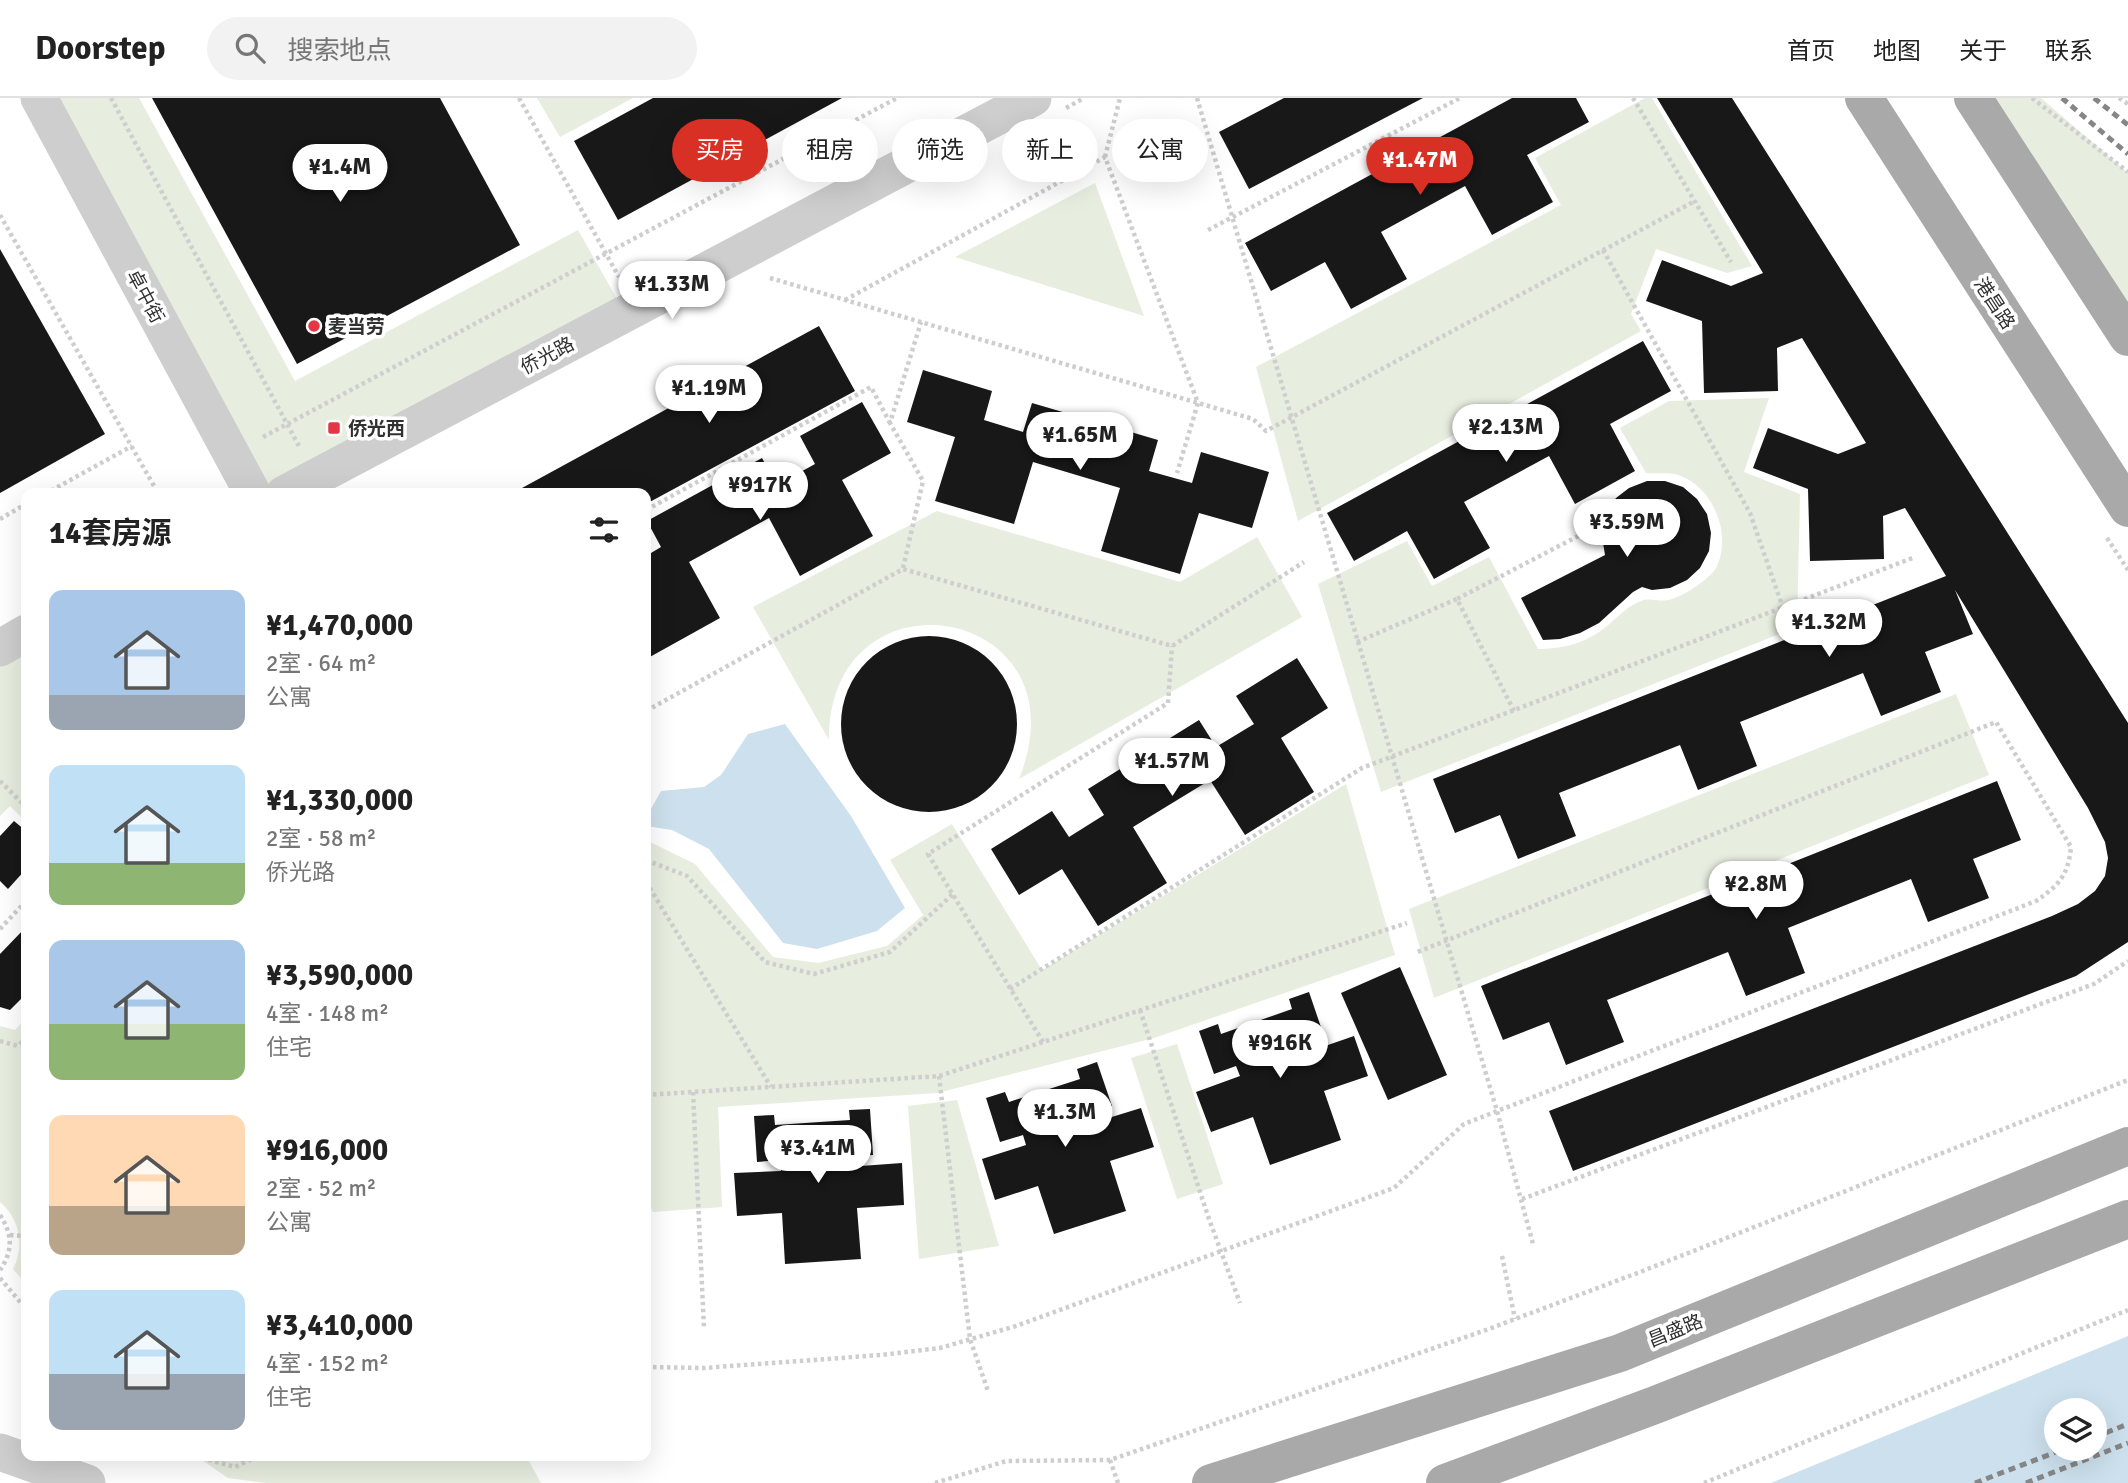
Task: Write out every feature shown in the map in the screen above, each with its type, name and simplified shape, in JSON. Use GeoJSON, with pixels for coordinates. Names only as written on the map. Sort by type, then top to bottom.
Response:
{"type":"FeatureCollection","features":[{"type":"Feature","properties":{"kind":"main road","name":"港昌路"},"geometry":{"type":"LineString","coordinates":[[1864,98],[2128,508]]}},
{"type":"Feature","properties":{"kind":"main road"},"geometry":{"type":"LineString","coordinates":[[1973,98],[2128,337]]}},
{"type":"Feature","properties":{"kind":"main road"},"geometry":{"type":"LineString","coordinates":[[2014,1192],[2128,1124]]}},
{"type":"Feature","properties":{"kind":"main road","name":"昌盛路"},"geometry":{"type":"LineString","coordinates":[[1211,1483],[1620,1353],[2128,1146]]}},
{"type":"Feature","properties":{"kind":"main road"},"geometry":{"type":"LineString","coordinates":[[1446,1483],[1656,1405],[2128,1219]]}},
{"type":"Feature","properties":{"kind":"street","name":"卓中街"},"geometry":{"type":"LineString","coordinates":[[39,98],[250,488]]}},
{"type":"Feature","properties":{"kind":"street","name":"侨光路"},"geometry":{"type":"LineString","coordinates":[[300,485],[1033,98]]}},
{"type":"Feature","properties":{"kind":"street"},"geometry":{"type":"LineString","coordinates":[[0,648],[21,636]]}},
{"type":"Feature","properties":{"kind":"street"},"geometry":{"type":"LineString","coordinates":[[0,1452],[21,1459]]}},
{"type":"Feature","properties":{"kind":"street"},"geometry":{"type":"LineString","coordinates":[[25,1461],[87,1483]]}},
{"type":"Feature","properties":{"kind":"path"},"geometry":{"type":"LineString","coordinates":[[110,98],[288,424],[300,485]]}},
{"type":"Feature","properties":{"kind":"path"},"geometry":{"type":"LineString","coordinates":[[519,98],[636,308]]}},
{"type":"Feature","properties":{"kind":"path"},"geometry":{"type":"LineString","coordinates":[[232,453],[897,98]]}},
{"type":"Feature","properties":{"kind":"path"},"geometry":{"type":"LineString","coordinates":[[1120,98],[1105,157],[1198,403],[1177,473]]}},
{"type":"Feature","properties":{"kind":"path"},"geometry":{"type":"LineString","coordinates":[[1197,98],[1497,1111],[1533,1244]]}},
{"type":"Feature","properties":{"kind":"path"},"geometry":{"type":"LineString","coordinates":[[1208,230],[1460,98]]}},
{"type":"Feature","properties":{"kind":"path"},"geometry":{"type":"LineString","coordinates":[[1633,98],[1731,262]]}},
{"type":"Feature","properties":{"kind":"path"},"geometry":{"type":"LineString","coordinates":[[2032,98],[2128,172]]}},
{"type":"Feature","properties":{"kind":"path"},"geometry":{"type":"LineString","coordinates":[[2119,98],[2128,104]]}},
{"type":"Feature","properties":{"kind":"path"},"geometry":{"type":"LineString","coordinates":[[844,300],[1105,157]]}},
{"type":"Feature","properties":{"kind":"path"},"geometry":{"type":"LineString","coordinates":[[766,277],[1253,419],[1266,431],[1695,201]]}},
{"type":"Feature","properties":{"kind":"path"},"geometry":{"type":"LineString","coordinates":[[0,215],[155,488]]}},
{"type":"Feature","properties":{"kind":"path"},"geometry":{"type":"LineString","coordinates":[[1603,250],[1750,513],[1783,608]]}},
{"type":"Feature","properties":{"kind":"path"},"geometry":{"type":"LineString","coordinates":[[890,423],[921,322]]}},
{"type":"Feature","properties":{"kind":"path"},"geometry":{"type":"LineString","coordinates":[[651,507],[871,387],[923,481],[903,569]]}},
{"type":"Feature","properties":{"kind":"path"},"geometry":{"type":"LineString","coordinates":[[57,488],[132,446]]}},
{"type":"Feature","properties":{"kind":"path"},"geometry":{"type":"LineString","coordinates":[[0,519],[21,507]]}},
{"type":"Feature","properties":{"kind":"path"},"geometry":{"type":"LineString","coordinates":[[1357,642],[1457,599],[1586,532]]}},
{"type":"Feature","properties":{"kind":"path"},"geometry":{"type":"LineString","coordinates":[[1010,989],[1362,768],[1916,557]]}},
{"type":"Feature","properties":{"kind":"path"},"geometry":{"type":"LineString","coordinates":[[651,708],[903,569],[1172,646],[1304,562]]}},
{"type":"Feature","properties":{"kind":"path"},"geometry":{"type":"LineString","coordinates":[[1457,599],[1514,711]]}},
{"type":"Feature","properties":{"kind":"path"},"geometry":{"type":"LineString","coordinates":[[1043,1042],[928,854],[1168,703],[1172,646]]}},
{"type":"Feature","properties":{"kind":"path"},"geometry":{"type":"LineString","coordinates":[[651,1367],[704,1368],[940,1348],[1016,1326],[1222,1251],[1394,1188],[1464,1124],[2036,901],[2056,887],[2069,868],[2071,847],[1996,722],[1415,953]]}},
{"type":"Feature","properties":{"kind":"path"},"geometry":{"type":"LineString","coordinates":[[0,781],[21,802]]}},
{"type":"Feature","properties":{"kind":"path"},"geometry":{"type":"LineString","coordinates":[[651,862],[687,876],[765,962],[814,974],[890,952],[953,894]]}},
{"type":"Feature","properties":{"kind":"path"},"geometry":{"type":"LineString","coordinates":[[651,890],[771,1087]]}},
{"type":"Feature","properties":{"kind":"path"},"geometry":{"type":"LineString","coordinates":[[0,929],[21,906]]}},
{"type":"Feature","properties":{"kind":"path"},"geometry":{"type":"LineString","coordinates":[[651,1095],[939,1076],[1407,923]]}},
{"type":"Feature","properties":{"kind":"path"},"geometry":{"type":"LineString","coordinates":[[1521,1199],[2094,984],[2128,961]]}},
{"type":"Feature","properties":{"kind":"path"},"geometry":{"type":"LineString","coordinates":[[1140,1010],[1240,1303]]}},
{"type":"Feature","properties":{"kind":"path"},"geometry":{"type":"LineString","coordinates":[[0,1041],[18,1046],[21,1043]]}},
{"type":"Feature","properties":{"kind":"path"},"geometry":{"type":"LineString","coordinates":[[939,1076],[970,1339],[988,1391]]}},
{"type":"Feature","properties":{"kind":"path"},"geometry":{"type":"LineString","coordinates":[[935,1483],[1006,1461],[1110,1460],[1515,1319],[2128,1080]]}},
{"type":"Feature","properties":{"kind":"path"},"geometry":{"type":"LineString","coordinates":[[693,1092],[705,1328]]}},
{"type":"Feature","properties":{"kind":"path"},"geometry":{"type":"LineString","coordinates":[[0,1215],[10,1236],[9,1256],[0,1270]]}},
{"type":"Feature","properties":{"kind":"path"},"geometry":{"type":"LineString","coordinates":[[10,1236],[21,1236]]}},
{"type":"Feature","properties":{"kind":"path"},"geometry":{"type":"LineString","coordinates":[[1502,1256],[1515,1319]]}},
{"type":"Feature","properties":{"kind":"path"},"geometry":{"type":"LineString","coordinates":[[0,1278],[21,1303]]}},
{"type":"Feature","properties":{"kind":"path"},"geometry":{"type":"LineString","coordinates":[[1704,1483],[2128,1310]]}},
{"type":"Feature","properties":{"kind":"path"},"geometry":{"type":"LineString","coordinates":[[1110,1460],[1118,1483]]}},
{"type":"Feature","properties":{"kind":"path"},"geometry":{"type":"LineString","coordinates":[[213,1461],[235,1467],[248,1461]]}},
{"type":"Feature","properties":{"kind":"shaded area"},"geometry":{"type":"Polygon","coordinates":[[[53,98],[139,98],[295,381],[578,230],[621,306],[275,488],[263,488],[53,98]]]}},
{"type":"Feature","properties":{"kind":"shaded area"},"geometry":{"type":"Polygon","coordinates":[[[537,98],[633,98],[560,137],[537,98]]]}},
{"type":"Feature","properties":{"kind":"shaded area"},"geometry":{"type":"Polygon","coordinates":[[[1645,98],[1652,98],[1752,266],[1727,273],[1656,249],[1631,314],[1641,331],[1298,521],[1256,367],[1561,205],[1535,158],[1645,98]]]}},
{"type":"Feature","properties":{"kind":"shaded area"},"geometry":{"type":"Polygon","coordinates":[[[1974,98],[2041,98],[2128,173],[2128,333],[1974,98]]]}},
{"type":"Feature","properties":{"kind":"shaded area"},"geometry":{"type":"Polygon","coordinates":[[[1095,183],[1144,316],[955,257],[1095,183]]]}},
{"type":"Feature","properties":{"kind":"shaded area"},"geometry":{"type":"Polygon","coordinates":[[[1769,398],[1744,472],[1800,494],[1797,627],[1381,792],[1318,584],[1407,541],[1432,586],[1489,557],[1538,649],[1557,648],[1583,641],[1636,603],[1647,599],[1668,600],[1694,588],[1712,573],[1721,555],[1721,527],[1710,501],[1690,481],[1678,475],[1646,473],[1620,428],[1669,401],[1769,398]]]}},
{"type":"Feature","properties":{"kind":"shaded area"},"geometry":{"type":"Polygon","coordinates":[[[937,511],[1180,582],[1257,537],[1302,617],[1019,779],[1031,720],[1019,674],[990,643],[950,627],[908,627],[869,646],[840,683],[829,740],[753,607],[937,511]]]}},
{"type":"Feature","properties":{"kind":"shaded area"},"geometry":{"type":"Polygon","coordinates":[[[21,649],[21,817],[10,806],[0,816],[0,661],[21,649]]]}},
{"type":"Feature","properties":{"kind":"shaded area"},"geometry":{"type":"Polygon","coordinates":[[[1956,694],[1989,775],[1434,998],[1409,909],[1956,694]]]}},
{"type":"Feature","properties":{"kind":"shaded area"},"geometry":{"type":"Polygon","coordinates":[[[1346,784],[1395,955],[1154,1038],[937,1093],[718,1107],[722,1207],[653,1212],[651,842],[695,864],[773,957],[818,963],[887,946],[923,915],[890,860],[952,824],[1042,970],[1346,784]]]}},
{"type":"Feature","properties":{"kind":"shaded area"},"geometry":{"type":"Polygon","coordinates":[[[21,1023],[21,1278],[13,1269],[19,1251],[19,1233],[12,1216],[0,1202],[0,1026],[15,1030],[21,1023]]]}},
{"type":"Feature","properties":{"kind":"shaded area"},"geometry":{"type":"Polygon","coordinates":[[[1177,1044],[1223,1184],[1177,1199],[1131,1058],[1177,1044]]]}},
{"type":"Feature","properties":{"kind":"shaded area"},"geometry":{"type":"Polygon","coordinates":[[[957,1100],[999,1246],[919,1259],[908,1106],[957,1100]]]}},
{"type":"Feature","properties":{"kind":"shaded area"},"geometry":{"type":"Polygon","coordinates":[[[203,1461],[529,1461],[541,1483],[266,1483],[228,1478],[203,1461]]]}},
{"type":"Feature","properties":{"kind":"water"},"geometry":{"type":"Polygon","coordinates":[[[785,724],[851,816],[905,908],[877,931],[817,949],[783,943],[709,849],[672,830],[651,827],[651,809],[661,791],[704,787],[721,775],[748,734],[785,724]]]}},
{"type":"Feature","properties":{"kind":"water"},"geometry":{"type":"Polygon","coordinates":[[[2128,1336],[2128,1483],[1771,1483],[2128,1336]]]}},
{"type":"Feature","properties":{"kind":"building"},"geometry":{"type":"Polygon","coordinates":[[[152,98],[440,98],[520,245],[297,364],[152,98]]]}},
{"type":"Feature","properties":{"kind":"building"},"geometry":{"type":"Polygon","coordinates":[[[653,98],[842,98],[803,119],[782,119],[782,131],[768,138],[768,119],[672,119],[672,182],[688,182],[618,220],[574,141],[653,98]]]}},
{"type":"Feature","properties":{"kind":"building"},"geometry":{"type":"Polygon","coordinates":[[[1284,98],[1423,98],[1249,189],[1219,132],[1284,98]]]}},
{"type":"Feature","properties":{"kind":"building"},"geometry":{"type":"Polygon","coordinates":[[[1512,98],[1576,98],[1589,122],[1527,155],[1553,202],[1492,235],[1465,186],[1381,232],[1407,279],[1351,309],[1325,262],[1271,291],[1245,243],[1512,98]]]}},
{"type":"Feature","properties":{"kind":"building"},"geometry":{"type":"Polygon","coordinates":[[[1657,98],[1732,98],[2128,723],[2128,942],[2076,976],[1573,1171],[1549,1111],[2052,916],[2078,904],[2095,891],[2105,876],[2108,858],[2105,842],[2088,808],[1955,590],[1973,634],[1925,652],[1941,692],[1881,716],[1863,673],[1740,722],[1757,766],[1698,790],[1680,745],[1559,793],[1576,836],[1518,859],[1500,815],[1455,833],[1433,779],[1946,576],[1905,508],[1883,516],[1884,559],[1810,561],[1808,489],[1753,468],[1768,428],[1838,454],[1866,443],[1802,338],[1777,348],[1778,391],[1704,393],[1702,321],[1646,301],[1662,260],[1731,286],[1763,273],[1657,98]]]}},
{"type":"Feature","properties":{"kind":"building"},"geometry":{"type":"Polygon","coordinates":[[[0,249],[105,434],[0,493],[0,249]]]}},
{"type":"Feature","properties":{"kind":"building"},"geometry":{"type":"Polygon","coordinates":[[[819,326],[855,391],[651,501],[651,488],[522,488],[819,326]]]}},
{"type":"Feature","properties":{"kind":"building"},"geometry":{"type":"Polygon","coordinates":[[[1643,341],[1671,391],[1610,424],[1635,471],[1575,504],[1549,456],[1464,502],[1490,548],[1434,579],[1407,531],[1354,561],[1327,513],[1643,341]]]}},
{"type":"Feature","properties":{"kind":"building"},"geometry":{"type":"Polygon","coordinates":[[[923,370],[992,391],[984,420],[1023,432],[1032,403],[1158,440],[1149,471],[1192,483],[1201,452],[1269,472],[1252,528],[1199,513],[1180,574],[1101,551],[1120,488],[1033,462],[1014,524],[935,501],[955,437],[907,422],[923,370]]]}},
{"type":"Feature","properties":{"kind":"building"},"geometry":{"type":"Polygon","coordinates":[[[862,402],[891,453],[842,480],[873,536],[800,576],[769,518],[689,562],[720,618],[651,656],[651,553],[661,547],[651,528],[651,519],[762,458],[777,485],[815,464],[800,436],[862,402]]]}},
{"type":"Feature","properties":{"kind":"building"},"geometry":{"type":"Polygon","coordinates":[[[1647,481],[1665,481],[1683,487],[1697,499],[1707,514],[1711,533],[1709,551],[1700,568],[1687,580],[1670,588],[1652,590],[1642,587],[1599,623],[1580,633],[1560,639],[1543,640],[1521,598],[1605,555],[1601,530],[1605,513],[1616,498],[1629,488],[1647,481]]]}},
{"type":"Feature","properties":{"kind":"building"},"geometry":{"type":"Polygon","coordinates":[[[929,636],[962,643],[991,662],[1010,691],[1017,724],[1010,757],[991,786],[962,805],[929,812],[896,805],[867,786],[848,757],[841,724],[848,691],[867,662],[896,643],[929,636]]]}},
{"type":"Feature","properties":{"kind":"building"},"geometry":{"type":"Polygon","coordinates":[[[1297,658],[1328,708],[1281,738],[1314,792],[1245,835],[1210,780],[1133,827],[1167,883],[1098,926],[1062,869],[1019,895],[991,849],[1052,811],[1069,837],[1104,815],[1088,789],[1199,720],[1216,747],[1254,724],[1236,696],[1297,658]]]}},
{"type":"Feature","properties":{"kind":"building"},"geometry":{"type":"Polygon","coordinates":[[[1997,781],[2021,840],[1973,859],[1989,898],[1928,922],[1911,879],[1788,928],[1805,973],[1746,996],[1728,952],[1607,1000],[1624,1042],[1566,1065],[1549,1022],[1503,1040],[1481,986],[1997,781]]]}},
{"type":"Feature","properties":{"kind":"building"},"geometry":{"type":"Polygon","coordinates":[[[14,821],[21,827],[21,875],[8,889],[0,881],[0,836],[14,821]]]}},
{"type":"Feature","properties":{"kind":"building"},"geometry":{"type":"Polygon","coordinates":[[[21,932],[21,999],[10,1010],[0,1007],[0,954],[21,932]]]}},
{"type":"Feature","properties":{"kind":"building"},"geometry":{"type":"Polygon","coordinates":[[[1400,967],[1447,1075],[1388,1100],[1341,993],[1400,967]]]}},
{"type":"Feature","properties":{"kind":"building"},"geometry":{"type":"Polygon","coordinates":[[[1309,992],[1324,1036],[1299,1045],[1302,1054],[1354,1036],[1368,1076],[1324,1091],[1341,1140],[1270,1165],[1253,1117],[1211,1132],[1196,1092],[1240,1076],[1236,1066],[1214,1074],[1199,1031],[1218,1024],[1221,1034],[1292,1009],[1289,999],[1309,992]]]}},
{"type":"Feature","properties":{"kind":"building"},"geometry":{"type":"Polygon","coordinates":[[[1097,1062],[1112,1106],[1086,1115],[1089,1124],[1141,1108],[1154,1147],[1110,1161],[1126,1211],[1054,1234],[1038,1186],[995,1200],[982,1159],[1026,1145],[1023,1135],[1000,1142],[986,1098],[1005,1092],[1009,1102],[1080,1079],[1077,1069],[1097,1062]]]}},
{"type":"Feature","properties":{"kind":"building"},"geometry":{"type":"Polygon","coordinates":[[[870,1109],[873,1155],[846,1156],[847,1167],[902,1163],[904,1205],[857,1208],[861,1259],[785,1264],[782,1213],[737,1216],[734,1173],[781,1171],[780,1160],[757,1162],[754,1116],[774,1115],[775,1125],[850,1120],[849,1110],[870,1109]]]}},
{"type":"Feature","properties":{"kind":"railway"},"geometry":{"type":"LineString","coordinates":[[2062,98],[2128,154]]}},
{"type":"Feature","properties":{"kind":"railway"},"geometry":{"type":"LineString","coordinates":[[2094,98],[2128,125]]}},
{"type":"Feature","properties":{"kind":"railway"},"geometry":{"type":"LineString","coordinates":[[2107,1432],[2128,1424]]}},
{"type":"Feature","properties":{"kind":"railway"},"geometry":{"type":"LineString","coordinates":[[2026,1483],[2128,1443]]}},
{"type":"Feature","properties":{"kind":"railway"},"geometry":{"type":"LineString","coordinates":[[1975,1483],[2044,1457]]}},
{"type":"Feature","properties":{"kind":"place","name":"麦当劳"},"geometry":{"type":"Point","coordinates":[314,326]}},
{"type":"Feature","properties":{"kind":"place","name":"侨光西"},"geometry":{"type":"Point","coordinates":[334,428]}}]}
